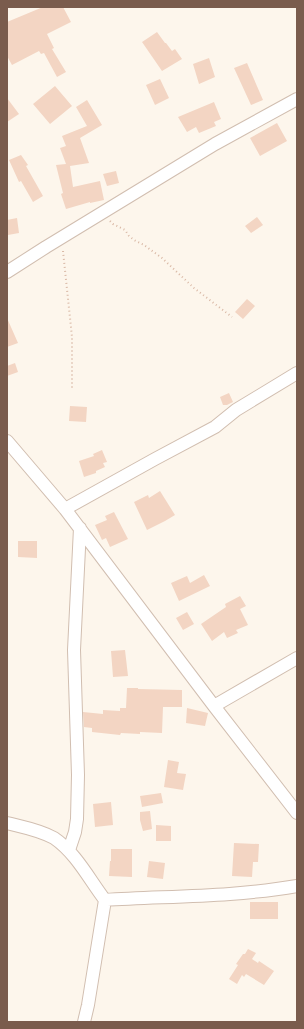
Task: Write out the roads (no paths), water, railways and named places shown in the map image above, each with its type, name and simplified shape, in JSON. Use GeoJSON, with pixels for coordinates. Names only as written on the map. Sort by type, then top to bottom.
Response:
{"type":"FeatureCollection","features":[{"type":"Feature","properties":{"kind":"street"},"geometry":{"type":"LineString","coordinates":[[7,272],[215,144],[297,99]]}},
{"type":"Feature","properties":{"kind":"street"},"geometry":{"type":"LineString","coordinates":[[66,508],[148,462],[215,427],[236,410],[297,373]]}},
{"type":"Feature","properties":{"kind":"street"},"geometry":{"type":"LineString","coordinates":[[7,441],[66,508],[214,706],[297,813]]}},
{"type":"Feature","properties":{"kind":"street"},"geometry":{"type":"LineString","coordinates":[[69,850],[75,832],[77,811],[78,774],[74,650],[80,528]]}},
{"type":"Feature","properties":{"kind":"street"},"geometry":{"type":"LineString","coordinates":[[214,706],[297,658]]}},
{"type":"Feature","properties":{"kind":"street"},"geometry":{"type":"LineString","coordinates":[[7,823],[34,830],[53,838],[69,850],[105,900],[84,1022]]}},
{"type":"Feature","properties":{"kind":"street"},"geometry":{"type":"LineString","coordinates":[[105,900],[205,895],[297,886]]}}]}
